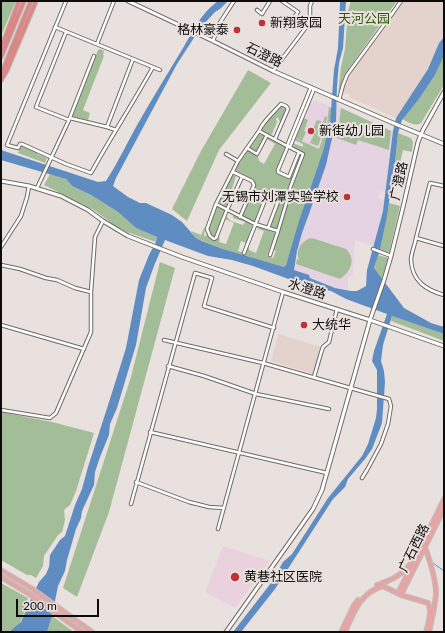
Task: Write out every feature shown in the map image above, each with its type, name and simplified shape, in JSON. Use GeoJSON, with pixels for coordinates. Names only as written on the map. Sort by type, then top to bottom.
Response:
{"type":"FeatureCollection","features":[{"type":"Feature","properties":{"kind":"highway"},"geometry":{"type":"LineString","coordinates":[[1,49],[19,1]]}},
{"type":"Feature","properties":{"kind":"highway"},"geometry":{"type":"LineString","coordinates":[[1,75],[31,1]]}},
{"type":"Feature","properties":{"kind":"highway"},"geometry":{"type":"LineString","coordinates":[[1,80],[6,72],[36,1]]}},
{"type":"Feature","properties":{"kind":"highway"},"geometry":{"type":"LineString","coordinates":[[1,57],[23,3]]}},
{"type":"Feature","properties":{"kind":"main road"},"geometry":{"type":"LineString","coordinates":[[400,594],[444,499]]}},
{"type":"Feature","properties":{"kind":"main road","name":"广石西路"},"geometry":{"type":"LineString","coordinates":[[400,594],[444,509]]}},
{"type":"Feature","properties":{"kind":"main road"},"geometry":{"type":"LineString","coordinates":[[425,547],[432,567],[436,593],[434,613],[429,632]]}},
{"type":"Feature","properties":{"kind":"main road"},"geometry":{"type":"LineString","coordinates":[[341,632],[354,605],[365,592],[398,576],[407,569],[416,557]]}},
{"type":"Feature","properties":{"kind":"main road"},"geometry":{"type":"LineString","coordinates":[[1,570],[31,588],[92,632]]}},
{"type":"Feature","properties":{"kind":"main road"},"geometry":{"type":"LineString","coordinates":[[1,577],[29,594],[81,632],[81,628],[84,626]]}},
{"type":"Feature","properties":{"kind":"main road"},"geometry":{"type":"LineString","coordinates":[[345,632],[359,603],[365,596],[383,586],[400,594],[428,603],[430,606],[430,611],[426,632]]}},
{"type":"Feature","properties":{"kind":"main road"},"geometry":{"type":"LineString","coordinates":[[65,620],[70,620],[70,616]]}},
{"type":"Feature","properties":{"kind":"street"},"geometry":{"type":"LineString","coordinates":[[66,1],[7,145],[18,148],[22,144],[66,164],[91,173],[136,98],[152,67]]}},
{"type":"Feature","properties":{"kind":"street"},"geometry":{"type":"LineString","coordinates":[[97,44],[114,1]]}},
{"type":"Feature","properties":{"kind":"street","name":"石澄路"},"geometry":{"type":"LineString","coordinates":[[128,1],[273,71],[421,134]]}},
{"type":"Feature","properties":{"kind":"street"},"geometry":{"type":"LineString","coordinates":[[213,41],[219,24],[234,1]]}},
{"type":"Feature","properties":{"kind":"street"},"geometry":{"type":"LineString","coordinates":[[257,10],[262,14],[270,1]]}},
{"type":"Feature","properties":{"kind":"street"},"geometry":{"type":"LineString","coordinates":[[280,24],[286,28],[298,12],[282,1]]}},
{"type":"Feature","properties":{"kind":"street"},"geometry":{"type":"LineString","coordinates":[[273,71],[310,22],[310,6],[312,1]]}},
{"type":"Feature","properties":{"kind":"street"},"geometry":{"type":"LineString","coordinates":[[339,100],[347,74],[401,1]]}},
{"type":"Feature","properties":{"kind":"street"},"geometry":{"type":"LineString","coordinates":[[55,27],[160,70]]}},
{"type":"Feature","properties":{"kind":"street"},"geometry":{"type":"LineString","coordinates":[[66,32],[36,107],[70,119],[116,130]]}},
{"type":"Feature","properties":{"kind":"street"},"geometry":{"type":"LineString","coordinates":[[37,188],[70,119],[94,56]]}},
{"type":"Feature","properties":{"kind":"street"},"geometry":{"type":"LineString","coordinates":[[107,127],[134,59]]}},
{"type":"Feature","properties":{"kind":"street"},"geometry":{"type":"LineString","coordinates":[[299,152],[289,177],[280,174],[278,171],[312,88]]}},
{"type":"Feature","properties":{"kind":"street","name":"广澄路"},"geometry":{"type":"LineString","coordinates":[[226,632],[313,509],[322,490],[370,320],[384,280],[421,134],[444,92]]}},
{"type":"Feature","properties":{"kind":"street"},"geometry":{"type":"LineString","coordinates":[[242,177],[216,238],[212,238],[207,228],[216,204],[238,161],[259,129],[281,104],[286,106],[288,109],[275,139]]}},
{"type":"Feature","properties":{"kind":"street"},"geometry":{"type":"LineString","coordinates":[[259,131],[303,154],[290,188],[270,256]]}},
{"type":"Feature","properties":{"kind":"street"},"geometry":{"type":"LineString","coordinates":[[421,134],[444,144]]}},
{"type":"Feature","properties":{"kind":"street"},"geometry":{"type":"LineString","coordinates":[[247,148],[257,154],[267,135]]}},
{"type":"Feature","properties":{"kind":"street"},"geometry":{"type":"LineString","coordinates":[[226,154],[238,161]]}},
{"type":"Feature","properties":{"kind":"street"},"geometry":{"type":"LineString","coordinates":[[233,172],[252,181],[254,185],[240,216]]}},
{"type":"Feature","properties":{"kind":"street"},"geometry":{"type":"LineString","coordinates":[[291,172],[295,174]]}},
{"type":"Feature","properties":{"kind":"street","name":"水澄路"},"geometry":{"type":"LineString","coordinates":[[1,181],[29,186],[61,196],[88,210],[128,236],[164,250],[283,292],[390,326],[444,346]]}},
{"type":"Feature","properties":{"kind":"street"},"geometry":{"type":"LineString","coordinates":[[444,186],[430,182],[411,260],[414,275],[423,286],[444,295]]}},
{"type":"Feature","properties":{"kind":"street"},"geometry":{"type":"LineString","coordinates":[[1,247],[21,216],[29,186]]}},
{"type":"Feature","properties":{"kind":"street"},"geometry":{"type":"LineString","coordinates":[[244,253],[267,195],[270,194],[278,197],[279,199],[268,228]]}},
{"type":"Feature","properties":{"kind":"street"},"geometry":{"type":"LineString","coordinates":[[216,204],[255,224],[278,231]]}},
{"type":"Feature","properties":{"kind":"street"},"geometry":{"type":"LineString","coordinates":[[1,410],[50,418],[56,413],[91,332],[91,292],[95,237],[103,221]]}},
{"type":"Feature","properties":{"kind":"street"},"geometry":{"type":"LineString","coordinates":[[416,238],[444,246]]}},
{"type":"Feature","properties":{"kind":"street"},"geometry":{"type":"LineString","coordinates":[[373,249],[390,256]]}},
{"type":"Feature","properties":{"kind":"street"},"geometry":{"type":"LineString","coordinates":[[1,265],[57,280],[75,288],[91,292]]}},
{"type":"Feature","properties":{"kind":"street"},"geometry":{"type":"LineString","coordinates":[[131,504],[195,273],[212,278],[204,306],[274,328]]}},
{"type":"Feature","properties":{"kind":"street"},"geometry":{"type":"LineString","coordinates":[[218,530],[283,292]]}},
{"type":"Feature","properties":{"kind":"street"},"geometry":{"type":"LineString","coordinates":[[314,377],[321,353],[329,342],[337,309]]}},
{"type":"Feature","properties":{"kind":"street"},"geometry":{"type":"LineString","coordinates":[[1,325],[84,349]]}},
{"type":"Feature","properties":{"kind":"street"},"geometry":{"type":"LineString","coordinates":[[164,340],[263,363],[389,399],[391,406],[388,424],[381,444],[362,478]]}},
{"type":"Feature","properties":{"kind":"street"},"geometry":{"type":"LineString","coordinates":[[168,366],[204,376],[256,394],[329,409]]}},
{"type":"Feature","properties":{"kind":"street"},"geometry":{"type":"LineString","coordinates":[[150,432],[328,473]]}},
{"type":"Feature","properties":{"kind":"street"},"geometry":{"type":"LineString","coordinates":[[136,482],[209,508],[224,508]]}},
{"type":"Feature","properties":{"kind":"shaded area"},"geometry":{"type":"Polygon","coordinates":[[[403,1],[444,1],[444,37],[439,43],[428,69],[396,118],[349,97],[349,94],[343,92],[350,74],[382,32],[403,1]]]}},
{"type":"Feature","properties":{"kind":"shaded area","name":"新街幼儿园"},"geometry":{"type":"Polygon","coordinates":[[[314,100],[329,106],[327,124],[319,149],[295,138],[304,117],[306,118],[308,113],[306,112],[310,103],[312,104],[314,100]]]}},
{"type":"Feature","properties":{"kind":"shaded area","name":"无锡市刘潭实验学校"},"geometry":{"type":"Polygon","coordinates":[[[336,105],[393,131],[386,193],[380,191],[378,198],[385,200],[383,211],[373,246],[355,240],[353,275],[348,277],[348,290],[335,288],[294,270],[302,233],[326,165],[336,121],[336,105]]]}},
{"type":"Feature","properties":{"kind":"shaded area"},"geometry":{"type":"Polygon","coordinates":[[[278,334],[321,347],[313,374],[271,361],[278,334]]]}},
{"type":"Feature","properties":{"kind":"shaded area","name":"黄巷社区医院"},"geometry":{"type":"Polygon","coordinates":[[[223,546],[270,561],[235,608],[205,592],[223,546]]]}},
{"type":"Feature","properties":{"kind":"green space"},"geometry":{"type":"Polygon","coordinates":[[[1,1],[16,1],[1,36],[1,1]]]}},
{"type":"Feature","properties":{"kind":"green space","name":"天河公园"},"geometry":{"type":"Polygon","coordinates":[[[351,1],[397,1],[345,74],[338,94],[345,49],[348,11],[351,1]]]}},
{"type":"Feature","properties":{"kind":"green space"},"geometry":{"type":"Polygon","coordinates":[[[100,49],[104,51],[104,56],[83,110],[90,113],[88,120],[72,116],[98,50],[100,49]]]}},
{"type":"Feature","properties":{"kind":"green space"},"geometry":{"type":"Polygon","coordinates":[[[444,56],[444,85],[421,123],[409,123],[402,119],[419,99],[435,75],[444,56]]]}},
{"type":"Feature","properties":{"kind":"green space"},"geometry":{"type":"Polygon","coordinates":[[[248,70],[271,83],[219,150],[187,221],[172,209],[201,151],[248,70]]]}},
{"type":"Feature","properties":{"kind":"green space"},"geometry":{"type":"Polygon","coordinates":[[[280,106],[286,109],[275,136],[280,122],[277,117],[277,122],[272,134],[270,135],[261,128],[280,106]]]}},
{"type":"Feature","properties":{"kind":"green space"},"geometry":{"type":"Polygon","coordinates":[[[329,106],[332,110],[326,140],[286,265],[284,267],[220,248],[196,238],[191,231],[201,235],[205,228],[204,236],[208,235],[216,240],[218,237],[220,238],[219,242],[226,244],[234,223],[225,219],[226,216],[231,221],[243,225],[245,222],[233,218],[234,215],[252,226],[246,243],[241,241],[238,251],[245,253],[247,247],[249,250],[256,253],[264,231],[255,226],[276,233],[271,250],[269,250],[267,256],[273,258],[276,251],[273,250],[304,153],[295,148],[293,143],[303,147],[303,144],[294,140],[295,138],[319,149],[327,124],[329,106]]]}},
{"type":"Feature","properties":{"kind":"green space"},"geometry":{"type":"Polygon","coordinates":[[[341,108],[391,131],[389,150],[358,140],[356,145],[337,138],[341,108]]]}},
{"type":"Feature","properties":{"kind":"green space"},"geometry":{"type":"Polygon","coordinates":[[[325,116],[327,117],[326,125],[318,146],[310,143],[315,132],[312,131],[317,120],[323,122],[325,116]]]}},
{"type":"Feature","properties":{"kind":"green space"},"geometry":{"type":"Polygon","coordinates":[[[304,118],[308,120],[304,131],[306,132],[302,141],[296,138],[304,118]]]}},
{"type":"Feature","properties":{"kind":"green space"},"geometry":{"type":"Polygon","coordinates":[[[398,133],[411,138],[413,142],[412,152],[403,150],[393,194],[390,193],[398,133]]]}},
{"type":"Feature","properties":{"kind":"green space"},"geometry":{"type":"Polygon","coordinates":[[[259,134],[265,136],[265,138],[257,152],[250,148],[259,134]]]}},
{"type":"Feature","properties":{"kind":"green space"},"geometry":{"type":"Polygon","coordinates":[[[268,137],[286,148],[278,173],[289,178],[291,175],[293,176],[288,187],[287,198],[277,229],[270,227],[269,225],[279,197],[269,193],[266,194],[255,221],[243,216],[242,214],[255,184],[252,180],[235,172],[248,150],[258,156],[259,161],[264,164],[275,144],[267,139],[268,137]]]}},
{"type":"Feature","properties":{"kind":"green space"},"geometry":{"type":"Polygon","coordinates":[[[21,146],[38,152],[37,154],[47,158],[45,163],[18,153],[21,146]]]}},
{"type":"Feature","properties":{"kind":"green space"},"geometry":{"type":"Polygon","coordinates":[[[50,174],[66,179],[72,186],[91,195],[118,212],[136,228],[157,237],[156,242],[127,232],[114,225],[94,210],[44,185],[50,174]]]}},
{"type":"Feature","properties":{"kind":"green space"},"geometry":{"type":"Polygon","coordinates":[[[232,176],[236,176],[232,189],[235,190],[241,178],[227,207],[219,202],[232,176]]]}},
{"type":"Feature","properties":{"kind":"green space"},"geometry":{"type":"Polygon","coordinates":[[[389,203],[400,206],[389,253],[380,250],[389,203]]]}},
{"type":"Feature","properties":{"kind":"green space"},"geometry":{"type":"Polygon","coordinates":[[[218,206],[224,209],[225,212],[215,238],[211,236],[208,228],[216,207],[218,206]]]}},
{"type":"Feature","properties":{"kind":"green space"},"geometry":{"type":"Polygon","coordinates":[[[310,238],[346,249],[352,261],[351,266],[344,276],[340,279],[296,264],[297,259],[299,260],[298,250],[304,242],[310,238]]]}},
{"type":"Feature","properties":{"kind":"green space"},"geometry":{"type":"Polygon","coordinates":[[[378,255],[388,258],[382,279],[374,269],[378,255]]]}},
{"type":"Feature","properties":{"kind":"green space"},"geometry":{"type":"Polygon","coordinates":[[[160,262],[175,268],[109,512],[77,597],[63,588],[131,377],[160,262]]]}},
{"type":"Feature","properties":{"kind":"green space"},"geometry":{"type":"Polygon","coordinates":[[[392,316],[444,334],[444,341],[391,321],[392,316]]]}},
{"type":"Feature","properties":{"kind":"green space"},"geometry":{"type":"Polygon","coordinates":[[[1,412],[52,422],[94,433],[76,491],[70,505],[64,510],[65,520],[62,532],[58,535],[44,556],[43,566],[36,578],[31,575],[27,575],[1,560],[1,412]]]}},
{"type":"Feature","properties":{"kind":"green space"},"geometry":{"type":"Polygon","coordinates":[[[1,583],[28,598],[23,616],[17,626],[8,631],[1,632],[1,583]]]}},
{"type":"Feature","properties":{"kind":"green space"},"geometry":{"type":"Polygon","coordinates":[[[52,616],[74,632],[47,632],[52,616]]]}},
{"type":"Feature","properties":{"kind":"water"},"geometry":{"type":"Polygon","coordinates":[[[218,1],[228,1],[201,27],[177,64],[113,186],[128,197],[140,203],[146,203],[172,215],[182,222],[196,238],[202,241],[220,248],[284,267],[286,265],[299,221],[323,151],[330,123],[334,70],[338,48],[340,1],[346,1],[343,48],[339,63],[337,86],[336,121],[326,165],[302,233],[294,270],[309,275],[310,278],[335,288],[357,291],[366,286],[367,270],[383,211],[396,118],[428,69],[439,43],[444,37],[444,56],[435,75],[419,99],[402,120],[398,133],[387,216],[380,250],[374,268],[404,308],[431,323],[444,327],[444,334],[392,316],[383,345],[381,361],[385,382],[382,423],[372,449],[348,479],[345,487],[333,499],[275,589],[241,632],[233,632],[271,583],[283,562],[292,554],[328,498],[362,456],[368,444],[376,418],[377,409],[377,370],[372,361],[387,314],[346,299],[331,291],[313,288],[232,260],[208,256],[165,240],[146,288],[136,345],[117,408],[110,424],[109,435],[95,472],[94,485],[82,511],[65,571],[58,586],[47,632],[9,632],[21,622],[39,582],[46,574],[49,567],[50,555],[60,540],[65,536],[82,489],[126,348],[139,280],[157,237],[136,228],[118,212],[91,195],[72,186],[66,179],[1,160],[1,150],[98,182],[106,181],[196,25],[211,6],[218,1]]]}},
{"type":"Feature","properties":{"kind":"waterway"},"geometry":{"type":"LineString","coordinates":[[433,563],[444,571]]}},
{"type":"Feature","properties":{"kind":"place","name":"新翔家园"},"geometry":{"type":"Point","coordinates":[262,23]}},
{"type":"Feature","properties":{"kind":"place","name":"格林豪泰"},"geometry":{"type":"Point","coordinates":[237,30]}},
{"type":"Feature","properties":{"kind":"place","name":"新街幼儿园"},"geometry":{"type":"Point","coordinates":[311,131]}},
{"type":"Feature","properties":{"kind":"place","name":"无锡市刘潭实验学校"},"geometry":{"type":"Point","coordinates":[347,197]}},
{"type":"Feature","properties":{"kind":"place","name":"大统华"},"geometry":{"type":"Point","coordinates":[304,325]}},
{"type":"Feature","properties":{"kind":"place","name":"黄巷社区医院"},"geometry":{"type":"Point","coordinates":[235,577]}}]}
